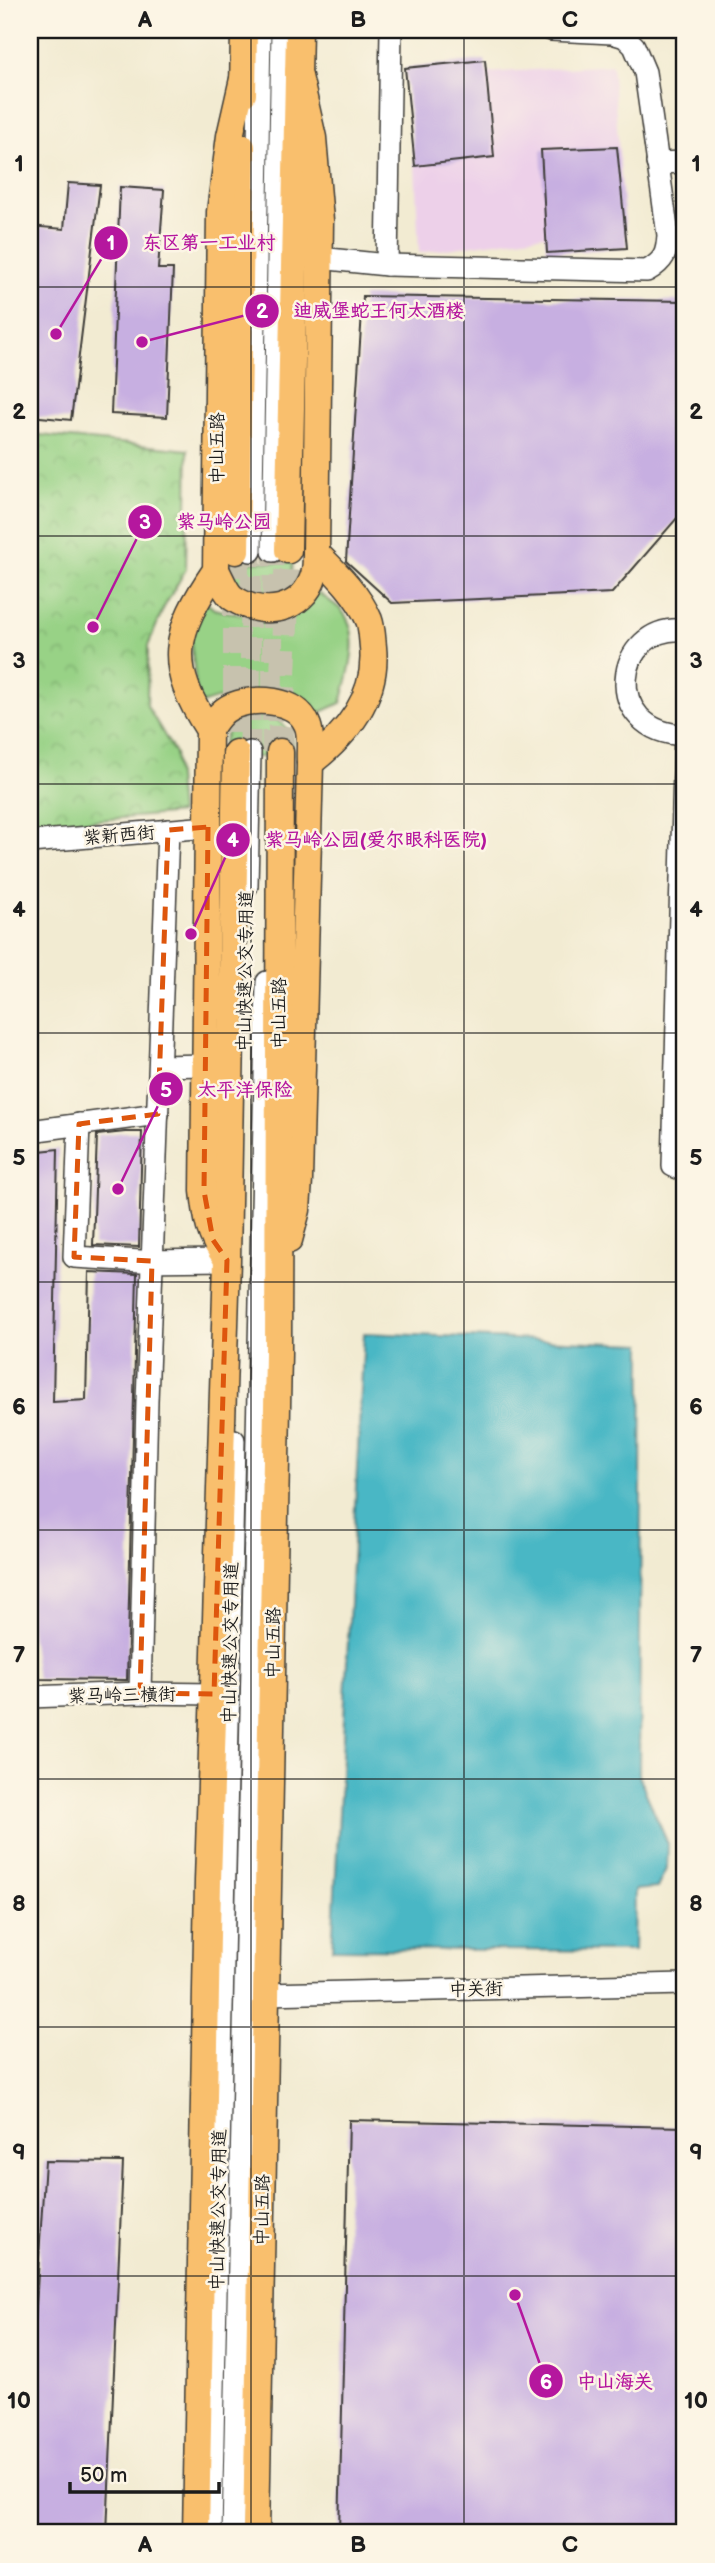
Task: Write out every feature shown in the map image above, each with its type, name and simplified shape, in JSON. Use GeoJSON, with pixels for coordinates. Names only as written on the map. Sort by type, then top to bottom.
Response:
{"type":"FeatureCollection","features":[{"type":"Feature","properties":{"kind":"main road","name":"中山五路"},"geometry":{"type":"LineString","coordinates":[[243,551],[244,30]]}},
{"type":"Feature","properties":{"kind":"main road"},"geometry":{"type":"LineString","coordinates":[[280,551],[299,30]]}},
{"type":"Feature","properties":{"kind":"main road"},"geometry":{"type":"LineString","coordinates":[[216,570],[231,597],[253,608],[274,611],[294,604],[306,592],[314,575],[318,178],[308,109],[298,72]]}},
{"type":"Feature","properties":{"kind":"main road","name":"中山五路"},"geometry":{"type":"LineString","coordinates":[[209,730],[190,699],[181,677],[179,650],[185,627],[216,570],[220,212],[230,136],[243,79]]}},
{"type":"Feature","properties":{"kind":"main road"},"geometry":{"type":"LineString","coordinates":[[310,763],[333,745],[356,718],[367,694],[374,660],[370,622],[352,592],[316,553]]}},
{"type":"Feature","properties":{"kind":"main road"},"geometry":{"type":"LineString","coordinates":[[227,1260],[213,1240],[207,1220],[204,1191],[209,730],[218,716],[232,706],[276,702],[296,710],[308,725],[310,763],[299,1180],[293,1231],[279,1264]]}},
{"type":"Feature","properties":{"kind":"main road","name":"中山五路"},"geometry":{"type":"LineString","coordinates":[[256,2533],[279,1264],[276,752]]}},
{"type":"Feature","properties":{"kind":"main road"},"geometry":{"type":"LineString","coordinates":[[196,2533],[214,1694],[243,753]]}},
{"type":"Feature","properties":{"kind":"street"},"geometry":{"type":"LineString","coordinates":[[243,551],[260,30]]}},
{"type":"Feature","properties":{"kind":"street"},"geometry":{"type":"LineString","coordinates":[[280,551],[282,30]]}},
{"type":"Feature","properties":{"kind":"street"},"geometry":{"type":"LineString","coordinates":[[387,265],[391,30]]}},
{"type":"Feature","properties":{"kind":"street"},"geometry":{"type":"LineString","coordinates":[[319,258],[387,265],[647,271],[662,262],[667,251],[668,234],[645,72],[634,46],[625,37],[612,33],[551,30]]}},
{"type":"Feature","properties":{"kind":"street"},"geometry":{"type":"LineString","coordinates":[[657,163],[685,162]]}},
{"type":"Feature","properties":{"kind":"street"},"geometry":{"type":"LineString","coordinates":[[685,630],[657,633],[643,643],[632,656],[626,688],[630,704],[646,724],[668,734],[685,735],[673,1166],[685,1171]]}},
{"type":"Feature","properties":{"kind":"street","name":"中山快速公交专用道"},"geometry":{"type":"LineString","coordinates":[[233,2533],[276,752]]}},
{"type":"Feature","properties":{"kind":"street","name":"中山快速公交专用道"},"geometry":{"type":"LineString","coordinates":[[211,2533],[243,753]]}},
{"type":"Feature","properties":{"kind":"street","name":"紫新西街"},"geometry":{"type":"LineString","coordinates":[[30,842],[208,827]]}},
{"type":"Feature","properties":{"kind":"street"},"geometry":{"type":"LineString","coordinates":[[140,1693],[168,831]]}},
{"type":"Feature","properties":{"kind":"street"},"geometry":{"type":"LineString","coordinates":[[160,1066],[205,1065]]}},
{"type":"Feature","properties":{"kind":"street"},"geometry":{"type":"LineString","coordinates":[[30,1131],[158,1114]]}},
{"type":"Feature","properties":{"kind":"street"},"geometry":{"type":"LineString","coordinates":[[79,1124],[74,1257],[141,1261],[227,1260]]}},
{"type":"Feature","properties":{"kind":"street","name":"紫马岭三横街"},"geometry":{"type":"LineString","coordinates":[[31,1691],[214,1694]]}},
{"type":"Feature","properties":{"kind":"street","name":"中关街"},"geometry":{"type":"LineString","coordinates":[[266,1994],[685,1984]]}},
{"type":"Feature","properties":{"kind":"highlighted area"},"geometry":{"type":"Polygon","coordinates":[[[208,827],[204,1191],[213,1240],[227,1260],[214,1694],[140,1693],[152,1261],[74,1257],[79,1124],[158,1114],[168,830],[208,827]]]}},
{"type":"Feature","properties":{"kind":"shaded area"},"geometry":{"type":"Polygon","coordinates":[[[485,60],[487,73],[612,65],[627,248],[547,253],[545,235],[419,253],[415,166],[405,68],[485,60]]]}},
{"type":"Feature","properties":{"kind":"green space"},"geometry":{"type":"Polygon","coordinates":[[[30,434],[188,450],[186,569],[163,609],[148,646],[147,706],[175,753],[180,813],[30,826],[30,434]]]}},
{"type":"Feature","properties":{"kind":"green space"},"geometry":{"type":"Polygon","coordinates":[[[225,561],[293,562],[291,584],[285,594],[242,602],[225,561]]]}},
{"type":"Feature","properties":{"kind":"green space"},"geometry":{"type":"Polygon","coordinates":[[[317,592],[339,608],[351,629],[352,654],[341,703],[317,714],[290,696],[260,691],[245,692],[198,705],[190,631],[202,599],[214,609],[263,619],[317,592]]]}},
{"type":"Feature","properties":{"kind":"green space"},"geometry":{"type":"Polygon","coordinates":[[[249,713],[268,715],[282,723],[290,737],[292,756],[224,758],[225,736],[236,721],[249,713]]]}},
{"type":"Feature","properties":{"kind":"water"},"geometry":{"type":"Polygon","coordinates":[[[364,1333],[642,1344],[639,1777],[668,1844],[667,1867],[657,1888],[635,1890],[634,1951],[332,1949],[364,1333]]]}},
{"type":"Feature","properties":{"kind":"building"},"geometry":{"type":"Polygon","coordinates":[[[485,60],[494,157],[415,166],[405,68],[485,60]]]}},
{"type":"Feature","properties":{"kind":"building"},"geometry":{"type":"Polygon","coordinates":[[[617,147],[627,248],[547,253],[541,150],[617,147]]]}},
{"type":"Feature","properties":{"kind":"building"},"geometry":{"type":"Polygon","coordinates":[[[68,183],[100,185],[71,420],[30,416],[30,226],[64,229],[68,183]]]}},
{"type":"Feature","properties":{"kind":"building"},"geometry":{"type":"Polygon","coordinates":[[[120,187],[164,190],[158,269],[173,269],[167,417],[111,414],[120,187]]]}},
{"type":"Feature","properties":{"kind":"building"},"geometry":{"type":"Polygon","coordinates":[[[363,296],[685,301],[685,509],[612,593],[392,603],[346,561],[363,296]]]}},
{"type":"Feature","properties":{"kind":"building"},"geometry":{"type":"Polygon","coordinates":[[[142,1132],[139,1247],[93,1245],[97,1135],[142,1132]]]}},
{"type":"Feature","properties":{"kind":"building"},"geometry":{"type":"Polygon","coordinates":[[[58,1149],[53,1402],[86,1400],[89,1272],[137,1274],[127,1680],[37,1679],[30,1625],[30,1152],[58,1149]]]}},
{"type":"Feature","properties":{"kind":"building"},"geometry":{"type":"Polygon","coordinates":[[[349,2120],[685,2127],[685,2533],[339,2533],[349,2120]]]}},
{"type":"Feature","properties":{"kind":"building"},"geometry":{"type":"Polygon","coordinates":[[[45,2161],[123,2162],[107,2533],[30,2533],[30,2402],[45,2161]]]}},
{"type":"Feature","properties":{"kind":"tunnel"},"geometry":{"type":"LineString","coordinates":[[280,752],[288,550]]}},
{"type":"Feature","properties":{"kind":"tunnel"},"geometry":{"type":"LineString","coordinates":[[236,551],[236,753]]}},
{"type":"Feature","properties":{"kind":"tunnel"},"geometry":{"type":"LineString","coordinates":[[250,752],[251,551]]}},
{"type":"Feature","properties":{"kind":"tunnel"},"geometry":{"type":"LineString","coordinates":[[272,752],[273,551]]}},
{"type":"Feature","properties":{"kind":"place","name":"东区第一工业村"},"geometry":{"type":"Point","coordinates":[56,334]}},
{"type":"Feature","properties":{"kind":"place","name":"迪威堡蛇王何太酒楼"},"geometry":{"type":"Point","coordinates":[142,342]}},
{"type":"Feature","properties":{"kind":"place","name":"紫马岭公园"},"geometry":{"type":"Point","coordinates":[93,627]}},
{"type":"Feature","properties":{"kind":"place","name":"紫马岭公园(爱尔眼科医院)"},"geometry":{"type":"Point","coordinates":[191,934]}},
{"type":"Feature","properties":{"kind":"place","name":"太平洋保险"},"geometry":{"type":"Point","coordinates":[118,1189]}},
{"type":"Feature","properties":{"kind":"place","name":"中山海关"},"geometry":{"type":"Point","coordinates":[515,2295]}}]}
